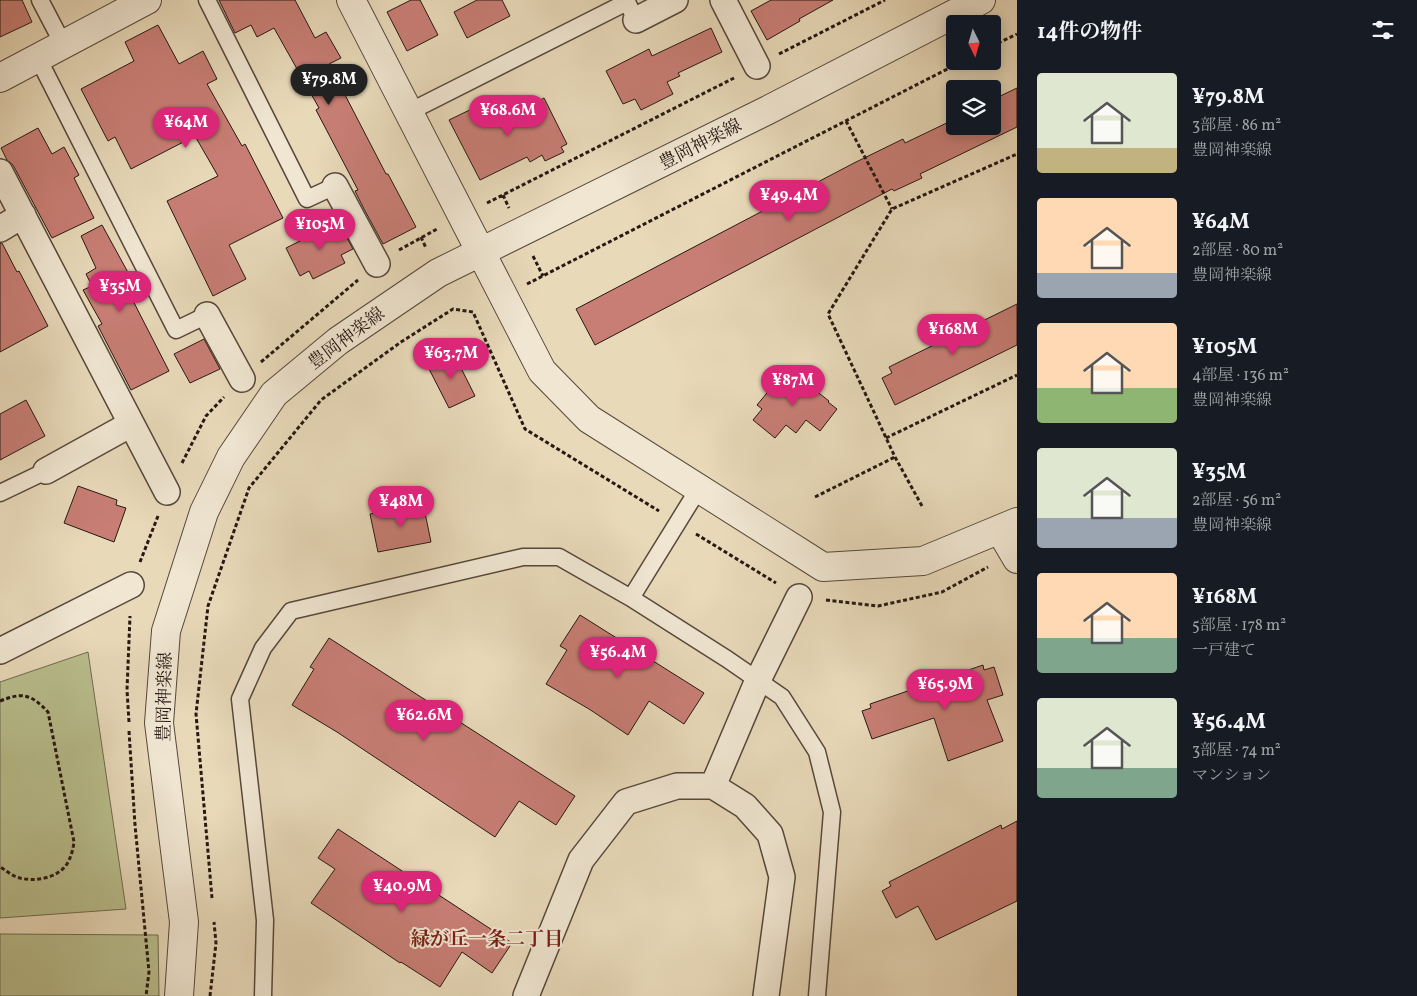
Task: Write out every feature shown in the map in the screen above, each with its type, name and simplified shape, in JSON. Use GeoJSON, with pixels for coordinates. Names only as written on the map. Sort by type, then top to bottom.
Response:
{"type":"FeatureCollection","features":[{"type":"Feature","properties":{"kind":"street"},"geometry":{"type":"LineString","coordinates":[[0,78],[148,0]]}},
{"type":"Feature","properties":{"kind":"street"},"geometry":{"type":"LineString","coordinates":[[351,0],[542,370],[589,419],[823,567],[923,561],[1008,526],[1017,559]]}},
{"type":"Feature","properties":{"kind":"street"},"geometry":{"type":"LineString","coordinates":[[636,20],[675,0]]}},
{"type":"Feature","properties":{"kind":"street"},"geometry":{"type":"LineString","coordinates":[[723,0],[756,66]]}},
{"type":"Feature","properties":{"kind":"street","name":"豊岡神楽線"},"geometry":{"type":"LineString","coordinates":[[179,996],[184,922],[160,724],[166,631],[204,512],[232,457],[274,394],[338,341],[438,273],[759,114],[981,0]]}},
{"type":"Feature","properties":{"kind":"street"},"geometry":{"type":"LineString","coordinates":[[0,172],[167,492]]}},
{"type":"Feature","properties":{"kind":"street"},"geometry":{"type":"LineString","coordinates":[[335,186],[377,264]]}},
{"type":"Feature","properties":{"kind":"street"},"geometry":{"type":"LineString","coordinates":[[0,229],[23,215]]}},
{"type":"Feature","properties":{"kind":"street"},"geometry":{"type":"LineString","coordinates":[[206,315],[242,379]]}},
{"type":"Feature","properties":{"kind":"street"},"geometry":{"type":"LineString","coordinates":[[46,470],[131,424]]}},
{"type":"Feature","properties":{"kind":"street"},"geometry":{"type":"LineString","coordinates":[[0,651],[131,585]]}},
{"type":"Feature","properties":{"kind":"street"},"geometry":{"type":"LineString","coordinates":[[713,786],[758,680],[799,597]]}},
{"type":"Feature","properties":{"kind":"street"},"geometry":{"type":"LineString","coordinates":[[526,996],[581,860],[626,802],[677,786],[713,786],[745,806],[770,834],[782,877],[766,996]]}},
{"type":"Feature","properties":{"kind":"lane"},"geometry":{"type":"LineString","coordinates":[[40,0],[63,44]]}},
{"type":"Feature","properties":{"kind":"lane"},"geometry":{"type":"LineString","coordinates":[[207,0],[307,199],[335,186]]}},
{"type":"Feature","properties":{"kind":"lane"},"geometry":{"type":"LineString","coordinates":[[408,112],[627,2],[636,20]]}},
{"type":"Feature","properties":{"kind":"lane"},"geometry":{"type":"LineString","coordinates":[[38,58],[176,330],[206,315]]}},
{"type":"Feature","properties":{"kind":"lane"},"geometry":{"type":"LineString","coordinates":[[0,492],[46,470]]}},
{"type":"Feature","properties":{"kind":"lane"},"geometry":{"type":"LineString","coordinates":[[631,598],[699,488]]}},
{"type":"Feature","properties":{"kind":"lane"},"geometry":{"type":"LineString","coordinates":[[263,996],[265,920],[240,699],[263,648],[291,611],[523,557],[559,557],[631,598],[782,697],[817,752],[832,812],[817,996]]}},
{"type":"Feature","properties":{"kind":"path"},"geometry":{"type":"LineString","coordinates":[[421,237],[885,0]]}},
{"type":"Feature","properties":{"kind":"path"},"geometry":{"type":"LineString","coordinates":[[1001,42],[1017,34]]}},
{"type":"Feature","properties":{"kind":"path"},"geometry":{"type":"LineString","coordinates":[[474,312],[946,70]]}},
{"type":"Feature","properties":{"kind":"path"},"geometry":{"type":"LineString","coordinates":[[846,121],[892,210]]}},
{"type":"Feature","properties":{"kind":"path"},"geometry":{"type":"LineString","coordinates":[[922,506],[895,457],[828,314],[892,210],[1017,154]]}},
{"type":"Feature","properties":{"kind":"path"},"geometry":{"type":"LineString","coordinates":[[886,438],[1017,375]]}},
{"type":"Feature","properties":{"kind":"path"},"geometry":{"type":"LineString","coordinates":[[815,497],[895,457]]}},
{"type":"Feature","properties":{"kind":"path"},"geometry":{"type":"LineString","coordinates":[[0,701],[14,695],[28,695],[48,712],[74,842],[72,854],[66,866],[53,875],[36,880],[19,878],[0,866]]}},
{"type":"Feature","properties":{"kind":"green space"},"geometry":{"type":"Polygon","coordinates":[[[88,652],[126,909],[0,918],[0,682],[88,652]]]}},
{"type":"Feature","properties":{"kind":"green space"},"geometry":{"type":"Polygon","coordinates":[[[0,934],[158,935],[159,996],[0,996],[0,934]]]}},
{"type":"Feature","properties":{"kind":"building"},"geometry":{"type":"Polygon","coordinates":[[[0,0],[22,0],[32,22],[0,37],[0,0]]]}},
{"type":"Feature","properties":{"kind":"building"},"geometry":{"type":"Polygon","coordinates":[[[219,0],[295,0],[315,38],[326,32],[341,58],[329,64],[386,174],[388,174],[416,227],[383,244],[355,191],[358,190],[316,110],[319,108],[274,28],[257,37],[251,25],[235,33],[219,0]]]}},
{"type":"Feature","properties":{"kind":"building"},"geometry":{"type":"Polygon","coordinates":[[[411,0],[420,0],[438,35],[407,51],[387,12],[411,0]]]}},
{"type":"Feature","properties":{"kind":"building"},"geometry":{"type":"Polygon","coordinates":[[[477,0],[502,0],[510,16],[467,38],[454,12],[477,0]]]}},
{"type":"Feature","properties":{"kind":"building"},"geometry":{"type":"Polygon","coordinates":[[[771,0],[833,0],[767,40],[751,11],[771,0]]]}},
{"type":"Feature","properties":{"kind":"building"},"geometry":{"type":"Polygon","coordinates":[[[158,25],[179,64],[203,51],[217,79],[207,84],[242,146],[245,144],[283,218],[229,245],[246,279],[213,296],[167,201],[218,176],[195,136],[131,169],[115,137],[108,141],[81,89],[134,61],[125,42],[158,25]]]}},
{"type":"Feature","properties":{"kind":"building"},"geometry":{"type":"Polygon","coordinates":[[[711,28],[722,52],[678,73],[680,76],[667,82],[673,94],[641,110],[635,99],[623,104],[606,71],[649,49],[652,56],[711,28]]]}},
{"type":"Feature","properties":{"kind":"building"},"geometry":{"type":"Polygon","coordinates":[[[1017,88],[1017,127],[1001,135],[1001,96],[1017,88]]]}},
{"type":"Feature","properties":{"kind":"building"},"geometry":{"type":"Polygon","coordinates":[[[544,98],[567,144],[561,147],[564,152],[545,161],[542,155],[530,162],[527,157],[480,180],[449,120],[484,103],[494,124],[544,98]]]}},
{"type":"Feature","properties":{"kind":"building"},"geometry":{"type":"Polygon","coordinates":[[[946,123],[946,135],[1000,135],[920,174],[922,178],[894,191],[892,189],[595,345],[576,309],[854,163],[903,139],[905,143],[946,123]]]}},
{"type":"Feature","properties":{"kind":"building"},"geometry":{"type":"Polygon","coordinates":[[[38,128],[52,154],[64,147],[79,175],[74,178],[94,218],[52,238],[13,165],[7,160],[1,148],[38,128]]]}},
{"type":"Feature","properties":{"kind":"building"},"geometry":{"type":"Polygon","coordinates":[[[338,222],[353,249],[341,255],[345,263],[313,279],[309,271],[300,276],[286,248],[338,222]]]}},
{"type":"Feature","properties":{"kind":"building"},"geometry":{"type":"Polygon","coordinates":[[[102,225],[136,287],[128,291],[169,371],[131,390],[98,326],[102,324],[83,290],[92,286],[86,274],[96,268],[81,236],[102,225]]]}},
{"type":"Feature","properties":{"kind":"building"},"geometry":{"type":"Polygon","coordinates":[[[0,243],[2,243],[17,272],[19,271],[48,326],[0,352],[0,243]]]}},
{"type":"Feature","properties":{"kind":"building"},"geometry":{"type":"Polygon","coordinates":[[[1017,304],[1017,345],[895,405],[882,378],[892,373],[889,367],[1017,304]]]}},
{"type":"Feature","properties":{"kind":"building"},"geometry":{"type":"Polygon","coordinates":[[[204,339],[220,369],[190,383],[174,354],[204,339]]]}},
{"type":"Feature","properties":{"kind":"building"},"geometry":{"type":"Polygon","coordinates":[[[453,352],[475,396],[449,408],[427,365],[453,352]]]}},
{"type":"Feature","properties":{"kind":"building"},"geometry":{"type":"Polygon","coordinates":[[[792,372],[837,409],[820,431],[806,420],[796,433],[786,425],[775,438],[753,420],[762,409],[757,405],[780,377],[785,381],[792,372]]]}},
{"type":"Feature","properties":{"kind":"building"},"geometry":{"type":"Polygon","coordinates":[[[26,400],[45,436],[0,460],[0,414],[26,400]]]}},
{"type":"Feature","properties":{"kind":"building"},"geometry":{"type":"Polygon","coordinates":[[[78,486],[117,500],[116,505],[126,508],[114,542],[64,523],[78,486]]]}},
{"type":"Feature","properties":{"kind":"building"},"geometry":{"type":"Polygon","coordinates":[[[423,503],[431,542],[378,552],[370,514],[423,503]]]}},
{"type":"Feature","properties":{"kind":"building"},"geometry":{"type":"Polygon","coordinates":[[[580,615],[704,693],[684,724],[649,701],[628,735],[546,684],[567,650],[560,646],[580,615]]]}},
{"type":"Feature","properties":{"kind":"building"},"geometry":{"type":"Polygon","coordinates":[[[329,638],[575,796],[556,825],[519,801],[495,837],[337,732],[292,705],[314,669],[310,667],[329,638]]]}},
{"type":"Feature","properties":{"kind":"building"},"geometry":{"type":"Polygon","coordinates":[[[983,665],[984,670],[994,667],[1003,695],[987,700],[1003,741],[948,761],[934,718],[872,739],[862,711],[871,708],[870,704],[983,665]]]}},
{"type":"Feature","properties":{"kind":"building"},"geometry":{"type":"Polygon","coordinates":[[[1017,821],[1017,901],[936,940],[918,906],[896,918],[882,891],[891,886],[889,882],[1001,825],[1002,829],[1017,821]]]}},
{"type":"Feature","properties":{"kind":"building"},"geometry":{"type":"Polygon","coordinates":[[[338,829],[512,943],[492,973],[462,952],[440,987],[400,963],[311,903],[335,869],[318,858],[338,829]]]}},
{"type":"Feature","properties":{"kind":"district","name":"緑が丘一条二丁目"},"geometry":{"type":"Point","coordinates":[487,938]}}]}
